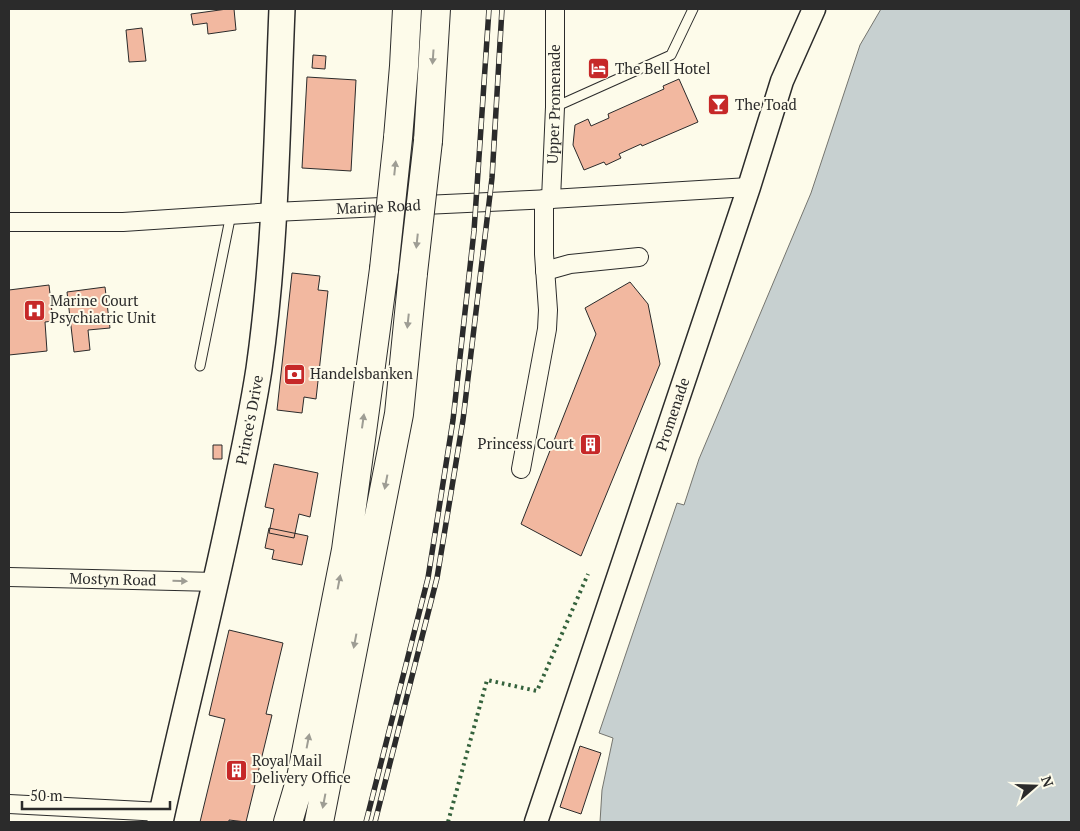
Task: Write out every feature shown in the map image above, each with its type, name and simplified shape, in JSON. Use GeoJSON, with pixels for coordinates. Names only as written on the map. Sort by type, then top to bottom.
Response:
{"type":"FeatureCollection","features":[{"type":"Feature","properties":{"kind":"highway"},"geometry":{"type":"LineString","coordinates":[[398,9],[404,66]]}},
{"type":"Feature","properties":{"kind":"highway"},"geometry":{"type":"LineString","coordinates":[[288,822],[301,778],[346,550],[384,269],[398,138],[407,9]]}},
{"type":"Feature","properties":{"kind":"highway"},"geometry":{"type":"LineString","coordinates":[[319,822],[399,414],[428,141],[436,9]]}},
{"type":"Feature","properties":{"kind":"main road","name":"Prince's Drive"},"geometry":{"type":"LineString","coordinates":[[161,817],[216,582],[259,370],[268,293],[274,212],[282,9]]}},
{"type":"Feature","properties":{"kind":"street","name":"Upper Promenade"},"geometry":{"type":"LineString","coordinates":[[521,468],[547,329],[548,310],[545,271],[555,107],[555,9]]}},
{"type":"Feature","properties":{"kind":"street","name":"Promenade"},"geometry":{"type":"LineString","coordinates":[[536,822],[749,187],[782,81],[814,9]]}},
{"type":"Feature","properties":{"kind":"street","name":"Marine Road"},"geometry":{"type":"LineString","coordinates":[[9,222],[123,222],[232,214],[548,199],[749,187]]}},
{"type":"Feature","properties":{"kind":"street"},"geometry":{"type":"LineString","coordinates":[[545,271],[570,264],[639,257]]}},
{"type":"Feature","properties":{"kind":"street","name":"Mostyn Road"},"geometry":{"type":"LineString","coordinates":[[9,577],[216,582]]}},
{"type":"Feature","properties":{"kind":"street"},"geometry":{"type":"LineString","coordinates":[[9,804],[161,817]]}},
{"type":"Feature","properties":{"kind":"lane"},"geometry":{"type":"LineString","coordinates":[[555,107],[671,55],[692,9]]}},
{"type":"Feature","properties":{"kind":"lane"},"geometry":{"type":"LineString","coordinates":[[200,366],[232,214]]}},
{"type":"Feature","properties":{"kind":"shaded area"},"geometry":{"type":"Polygon","coordinates":[[[881,9],[1071,9],[1071,822],[600,822],[602,790],[613,738],[599,733],[677,503],[684,505],[699,459],[811,193],[860,45],[881,9]]]}},
{"type":"Feature","properties":{"kind":"building"},"geometry":{"type":"Polygon","coordinates":[[[234,9],[236,30],[208,34],[207,23],[193,25],[191,14],[234,9]]]}},
{"type":"Feature","properties":{"kind":"building"},"geometry":{"type":"Polygon","coordinates":[[[142,28],[146,61],[129,62],[126,30],[142,28]]]}},
{"type":"Feature","properties":{"kind":"building"},"geometry":{"type":"Polygon","coordinates":[[[313,55],[326,56],[325,69],[312,68],[313,55]]]}},
{"type":"Feature","properties":{"kind":"building"},"geometry":{"type":"Polygon","coordinates":[[[307,77],[356,80],[351,171],[302,168],[307,77]]]}},
{"type":"Feature","properties":{"kind":"building"},"geometry":{"type":"Polygon","coordinates":[[[679,79],[698,122],[619,154],[621,158],[606,165],[604,162],[584,170],[573,145],[575,125],[588,119],[591,126],[609,118],[608,114],[664,89],[663,86],[679,79]]]}},
{"type":"Feature","properties":{"kind":"building"},"geometry":{"type":"Polygon","coordinates":[[[292,273],[320,276],[318,290],[328,291],[316,399],[304,397],[302,413],[277,410],[292,273]]]}},
{"type":"Feature","properties":{"kind":"building","name":"Princess Court"},"geometry":{"type":"Polygon","coordinates":[[[630,282],[648,304],[660,364],[581,556],[521,524],[596,334],[585,308],[630,282]]]}},
{"type":"Feature","properties":{"kind":"building"},"geometry":{"type":"Polygon","coordinates":[[[49,285],[53,321],[45,322],[47,351],[9,355],[9,290],[49,285]]]}},
{"type":"Feature","properties":{"kind":"building"},"geometry":{"type":"Polygon","coordinates":[[[105,287],[110,328],[88,330],[90,350],[74,352],[67,292],[105,287]]]}},
{"type":"Feature","properties":{"kind":"building"},"geometry":{"type":"Polygon","coordinates":[[[213,445],[222,445],[222,459],[213,459],[213,445]]]}},
{"type":"Feature","properties":{"kind":"building"},"geometry":{"type":"Polygon","coordinates":[[[274,464],[318,473],[310,517],[299,514],[294,538],[269,533],[274,509],[265,507],[274,464]]]}},
{"type":"Feature","properties":{"kind":"building"},"geometry":{"type":"Polygon","coordinates":[[[269,528],[308,536],[302,565],[272,559],[274,550],[265,548],[269,528]]]}},
{"type":"Feature","properties":{"kind":"building","name":"Royal Mail Delivery Office"},"geometry":{"type":"Polygon","coordinates":[[[229,630],[283,643],[266,714],[272,715],[246,822],[229,820],[229,822],[200,822],[225,719],[209,715],[229,630]]]}},
{"type":"Feature","properties":{"kind":"building"},"geometry":{"type":"Polygon","coordinates":[[[580,746],[601,753],[581,814],[560,807],[580,746]]]}},
{"type":"Feature","properties":{"kind":"railway"},"geometry":{"type":"LineString","coordinates":[[366,822],[428,578],[453,420],[474,231],[489,9]]}},
{"type":"Feature","properties":{"kind":"railway"},"geometry":{"type":"LineString","coordinates":[[375,822],[437,578],[463,420],[492,178],[502,9]]}},
{"type":"Feature","properties":{"kind":"hedge"},"geometry":{"type":"LineString","coordinates":[[448,822],[487,680],[537,691],[588,574]]}},
{"type":"Feature","properties":{"kind":"place","name":"The Bell Hotel"},"geometry":{"type":"Point","coordinates":[599,69]}},
{"type":"Feature","properties":{"kind":"place","name":"The Toad"},"geometry":{"type":"Point","coordinates":[719,105]}},
{"type":"Feature","properties":{"kind":"place","name":"Marine Court Psychiatric Unit"},"geometry":{"type":"Point","coordinates":[34,310]}},
{"type":"Feature","properties":{"kind":"place","name":"Handelsbanken"},"geometry":{"type":"Point","coordinates":[294,374]}},
{"type":"Feature","properties":{"kind":"place","name":"Princess Court"},"geometry":{"type":"Point","coordinates":[590,444]}},
{"type":"Feature","properties":{"kind":"place","name":"Royal Mail Delivery Office"},"geometry":{"type":"Point","coordinates":[236,770]}}]}
